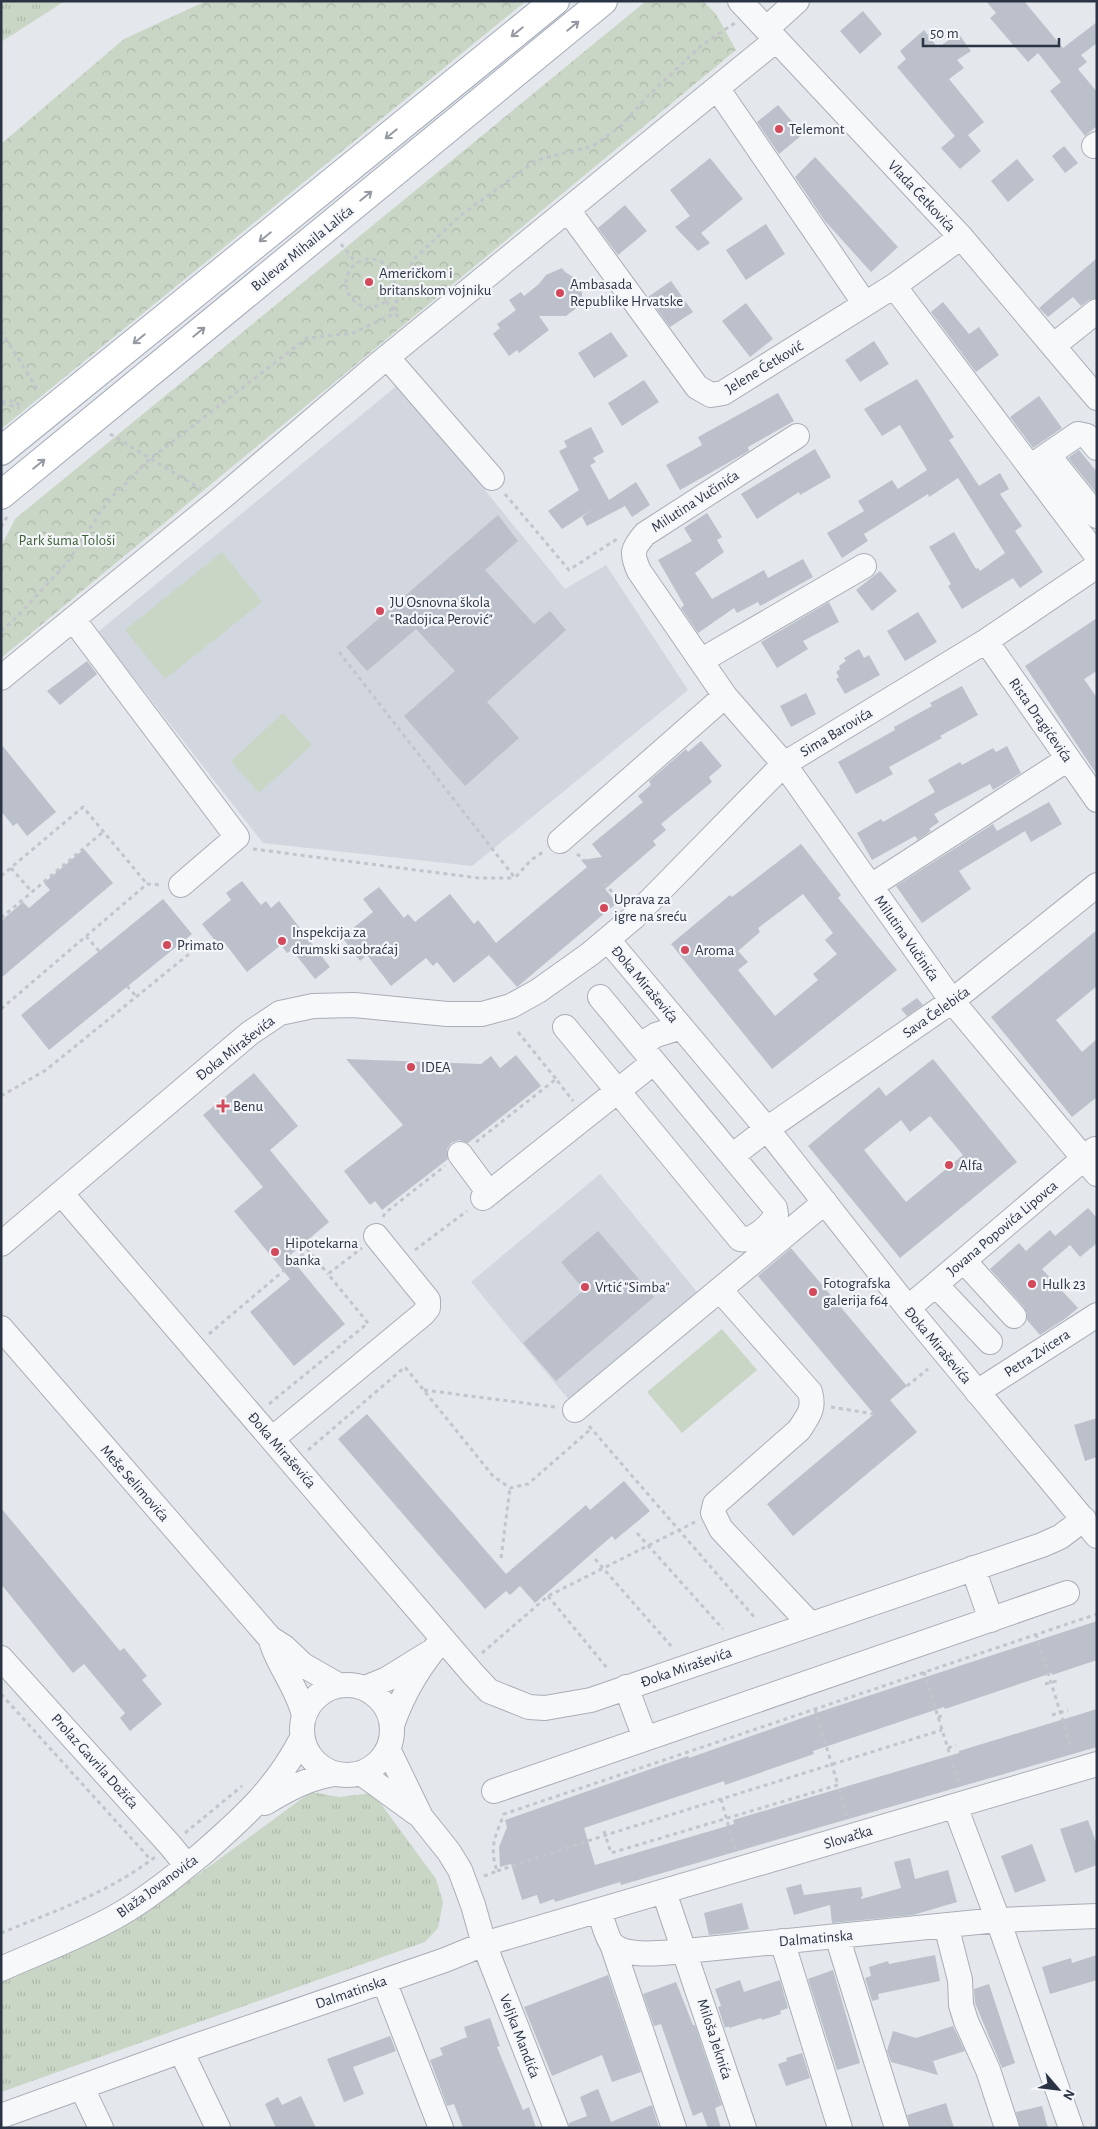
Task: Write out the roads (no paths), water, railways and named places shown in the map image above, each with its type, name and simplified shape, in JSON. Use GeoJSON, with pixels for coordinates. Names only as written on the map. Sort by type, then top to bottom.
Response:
{"type":"FeatureCollection","features":[{"type":"Feature","properties":{"kind":"main road"},"geometry":{"type":"LineString","coordinates":[[1,451],[555,1]]}},
{"type":"Feature","properties":{"kind":"main road","name":"Bulevar Mihaila Lalića"},"geometry":{"type":"LineString","coordinates":[[1,495],[603,1]]}},
{"type":"Feature","properties":{"kind":"street"},"geometry":{"type":"LineString","coordinates":[[1,678],[219,500],[388,357],[718,88],[771,35],[797,1]]}},
{"type":"Feature","properties":{"kind":"street","name":"Vlada Ćetkovića"},"geometry":{"type":"LineString","coordinates":[[738,12],[771,35],[961,237],[1096,396]]}},
{"type":"Feature","properties":{"kind":"street"},"geometry":{"type":"LineString","coordinates":[[718,88],[865,304]]}},
{"type":"Feature","properties":{"kind":"street","name":"Jelene Ćetković"},"geometry":{"type":"LineString","coordinates":[[568,210],[697,387],[711,395],[723,393],[894,286],[961,237]]}},
{"type":"Feature","properties":{"kind":"street"},"geometry":{"type":"LineString","coordinates":[[894,286],[1039,461],[1089,528],[1097,556]]}},
{"type":"Feature","properties":{"kind":"street"},"geometry":{"type":"LineString","coordinates":[[1054,346],[1097,311]]}},
{"type":"Feature","properties":{"kind":"street"},"geometry":{"type":"LineString","coordinates":[[388,357],[492,478]]}},
{"type":"Feature","properties":{"kind":"street"},"geometry":{"type":"LineString","coordinates":[[1039,461],[1078,434],[1087,436],[1097,448]]}},
{"type":"Feature","properties":{"kind":"street","name":"Milutina Vučinića"},"geometry":{"type":"LineString","coordinates":[[797,436],[645,534],[634,547],[634,558],[639,571],[725,696],[784,764],[952,1001],[1093,1160]]}},
{"type":"Feature","properties":{"kind":"street"},"geometry":{"type":"LineString","coordinates":[[1039,461],[1097,516]]}},
{"type":"Feature","properties":{"kind":"street"},"geometry":{"type":"LineString","coordinates":[[702,660],[864,566]]}},
{"type":"Feature","properties":{"kind":"street","name":"Sima Barovića"},"geometry":{"type":"LineString","coordinates":[[608,940],[634,917],[784,764],[986,641],[1097,566]]}},
{"type":"Feature","properties":{"kind":"street"},"geometry":{"type":"LineString","coordinates":[[73,619],[238,837],[181,886]]}},
{"type":"Feature","properties":{"kind":"street","name":"Rista Dragićevića"},"geometry":{"type":"LineString","coordinates":[[986,641],[1097,800]]}},
{"type":"Feature","properties":{"kind":"street"},"geometry":{"type":"LineString","coordinates":[[560,841],[725,696]]}},
{"type":"Feature","properties":{"kind":"street"},"geometry":{"type":"LineString","coordinates":[[871,886],[1068,759]]}},
{"type":"Feature","properties":{"kind":"street","name":"Sava Čelebića"},"geometry":{"type":"LineString","coordinates":[[732,1156],[767,1129],[952,1001],[1097,885]]}},
{"type":"Feature","properties":{"kind":"street","name":"Đoka Miraševića"},"geometry":{"type":"LineString","coordinates":[[1,1244],[61,1193],[250,1033],[280,1013],[313,1006],[354,1005],[447,1014],[482,1014],[511,1006],[538,991],[608,940],[767,1129],[908,1308],[1090,1527],[626,1687],[575,1703],[545,1708],[529,1707],[489,1691],[438,1645],[272,1439],[61,1193]]}},
{"type":"Feature","properties":{"kind":"street"},"geometry":{"type":"LineString","coordinates":[[565,1027],[740,1239],[746,1240],[754,1237],[770,1223],[777,1212],[600,997]]}},
{"type":"Feature","properties":{"kind":"street"},"geometry":{"type":"LineString","coordinates":[[460,1154],[486,1196],[617,1091],[647,1054],[656,1035],[681,1027]]}},
{"type":"Feature","properties":{"kind":"street","name":"Jovana Popovića Lipovca"},"geometry":{"type":"LineString","coordinates":[[908,1308],[964,1260],[1093,1160]]}},
{"type":"Feature","properties":{"kind":"street"},"geometry":{"type":"LineString","coordinates":[[575,1410],[825,1202]]}},
{"type":"Feature","properties":{"kind":"street"},"geometry":{"type":"LineString","coordinates":[[272,1439],[428,1308],[428,1300],[384,1228]]}},
{"type":"Feature","properties":{"kind":"street"},"geometry":{"type":"LineString","coordinates":[[964,1260],[1014,1316]]}},
{"type":"Feature","properties":{"kind":"street"},"geometry":{"type":"LineString","coordinates":[[936,1285],[990,1342]]}},
{"type":"Feature","properties":{"kind":"street"},"geometry":{"type":"LineString","coordinates":[[720,1290],[810,1392],[813,1403],[809,1415],[799,1430],[715,1504],[713,1513],[721,1529],[810,1624]]}},
{"type":"Feature","properties":{"kind":"street","name":"Petra Zvicera"},"geometry":{"type":"LineString","coordinates":[[977,1392],[1097,1316]]}},
{"type":"Feature","properties":{"kind":"street","name":"Meše Selimovića"},"geometry":{"type":"LineString","coordinates":[[1,1328],[270,1638],[284,1647],[304,1665],[338,1685]]}},
{"type":"Feature","properties":{"kind":"street"},"geometry":{"type":"LineString","coordinates":[[973,1568],[991,1620]]}},
{"type":"Feature","properties":{"kind":"street"},"geometry":{"type":"LineString","coordinates":[[494,1791],[1067,1593]]}},
{"type":"Feature","properties":{"kind":"street","name":"Meše Selimovića"},"geometry":{"type":"LineString","coordinates":[[270,1638],[276,1654],[296,1690],[303,1727]]}},
{"type":"Feature","properties":{"kind":"street"},"geometry":{"type":"LineString","coordinates":[[365,1688],[387,1679],[438,1645]]}},
{"type":"Feature","properties":{"kind":"street"},"geometry":{"type":"LineString","coordinates":[[392,1725],[406,1693],[438,1645]]}},
{"type":"Feature","properties":{"kind":"street","name":"Prolaz Gavrila Dožića"},"geometry":{"type":"LineString","coordinates":[[1,1658],[187,1866]]}},
{"type":"Feature","properties":{"kind":"street"},"geometry":{"type":"LineString","coordinates":[[352,1684],[365,1688],[375,1693],[389,1713],[392,1737],[388,1749],[381,1760],[372,1768],[361,1773],[335,1774],[312,1759],[303,1727],[309,1705],[316,1696],[338,1685],[352,1684]]}},
{"type":"Feature","properties":{"kind":"street"},"geometry":{"type":"LineString","coordinates":[[626,1687],[645,1738]]}},
{"type":"Feature","properties":{"kind":"street","name":"Blaža Jovanovića"},"geometry":{"type":"LineString","coordinates":[[249,1813],[282,1773],[303,1727]]}},
{"type":"Feature","properties":{"kind":"street"},"geometry":{"type":"LineString","coordinates":[[388,1749],[421,1817]]}},
{"type":"Feature","properties":{"kind":"street","name":"Slovačka"},"geometry":{"type":"LineString","coordinates":[[599,1911],[664,1892],[958,1797],[1097,1764]]}},
{"type":"Feature","properties":{"kind":"street"},"geometry":{"type":"LineString","coordinates":[[361,1773],[421,1817]]}},
{"type":"Feature","properties":{"kind":"street","name":"Blaža Jovanovića"},"geometry":{"type":"LineString","coordinates":[[1,1969],[116,1916],[140,1901],[187,1866],[249,1813],[293,1786],[315,1777],[335,1774]]}},
{"type":"Feature","properties":{"kind":"street"},"geometry":{"type":"LineString","coordinates":[[958,1797],[998,1920],[1070,2128]]}},
{"type":"Feature","properties":{"kind":"street","name":"Veljka Mandića"},"geometry":{"type":"LineString","coordinates":[[421,1817],[455,1860],[473,1905],[484,1944],[556,2128]]}},
{"type":"Feature","properties":{"kind":"street"},"geometry":{"type":"LineString","coordinates":[[664,1892],[686,1951]]}},
{"type":"Feature","properties":{"kind":"street"},"geometry":{"type":"LineString","coordinates":[[599,1911],[612,1944],[674,2128]]}},
{"type":"Feature","properties":{"kind":"street","name":"Dalmatinska"},"geometry":{"type":"LineString","coordinates":[[1,2116],[82,2088],[181,2050],[384,1981],[484,1944],[599,1911]]}},
{"type":"Feature","properties":{"kind":"street","name":"Dalmatinska"},"geometry":{"type":"LineString","coordinates":[[612,1944],[624,1951],[638,1953],[686,1951],[998,1920],[1097,1916]]}},
{"type":"Feature","properties":{"kind":"street"},"geometry":{"type":"LineString","coordinates":[[946,1925],[960,1980],[961,2005],[966,2021],[988,2070],[1007,2128]]}},
{"type":"Feature","properties":{"kind":"street"},"geometry":{"type":"LineString","coordinates":[[837,1936],[897,2128]]}},
{"type":"Feature","properties":{"kind":"street"},"geometry":{"type":"LineString","coordinates":[[782,1941],[840,2128]]}},
{"type":"Feature","properties":{"kind":"street","name":"Miloša Jeknića"},"geometry":{"type":"LineString","coordinates":[[686,1951],[744,2128]]}},
{"type":"Feature","properties":{"kind":"street"},"geometry":{"type":"LineString","coordinates":[[384,1981],[440,2128]]}},
{"type":"Feature","properties":{"kind":"street"},"geometry":{"type":"LineString","coordinates":[[181,2050],[218,2128]]}},
{"type":"Feature","properties":{"kind":"street"},"geometry":{"type":"LineString","coordinates":[[82,2088],[101,2128]]}},
{"type":"Feature","properties":{"kind":"place","name":"Telemont"},"geometry":{"type":"Point","coordinates":[779,129]}},
{"type":"Feature","properties":{"kind":"place","name":"Američkom i britanskom vojniku"},"geometry":{"type":"Point","coordinates":[369,282]}},
{"type":"Feature","properties":{"kind":"place","name":"Ambasada Republike Hrvatske"},"geometry":{"type":"Point","coordinates":[560,293]}},
{"type":"Feature","properties":{"kind":"place","name":"JU Osnovna škola \"Radojica Perović\""},"geometry":{"type":"Point","coordinates":[380,611]}},
{"type":"Feature","properties":{"kind":"place","name":"Uprava za igre na sreću"},"geometry":{"type":"Point","coordinates":[604,908]}},
{"type":"Feature","properties":{"kind":"place","name":"Inspekcija za drumski saobraćaj"},"geometry":{"type":"Point","coordinates":[282,941]}},
{"type":"Feature","properties":{"kind":"place","name":"Primato"},"geometry":{"type":"Point","coordinates":[167,945]}},
{"type":"Feature","properties":{"kind":"place","name":"Aroma"},"geometry":{"type":"Point","coordinates":[685,950]}},
{"type":"Feature","properties":{"kind":"place","name":"IDEA"},"geometry":{"type":"Point","coordinates":[411,1067]}},
{"type":"Feature","properties":{"kind":"place","name":"Benu"},"geometry":{"type":"Point","coordinates":[223,1106]}},
{"type":"Feature","properties":{"kind":"place","name":"Alfa"},"geometry":{"type":"Point","coordinates":[949,1165]}},
{"type":"Feature","properties":{"kind":"place","name":"Hipotekarna banka"},"geometry":{"type":"Point","coordinates":[275,1252]}},
{"type":"Feature","properties":{"kind":"place","name":"Hulk 23"},"geometry":{"type":"Point","coordinates":[1032,1284]}},
{"type":"Feature","properties":{"kind":"place","name":"Vrtić \"Simba\""},"geometry":{"type":"Point","coordinates":[585,1287]}},
{"type":"Feature","properties":{"kind":"place","name":"Fotografska galerija f64"},"geometry":{"type":"Point","coordinates":[813,1292]}},
{"type":"Feature","properties":{"kind":"park label","name":"Park šuma Tološi"},"geometry":{"type":"Point","coordinates":[67,540]}}]}
